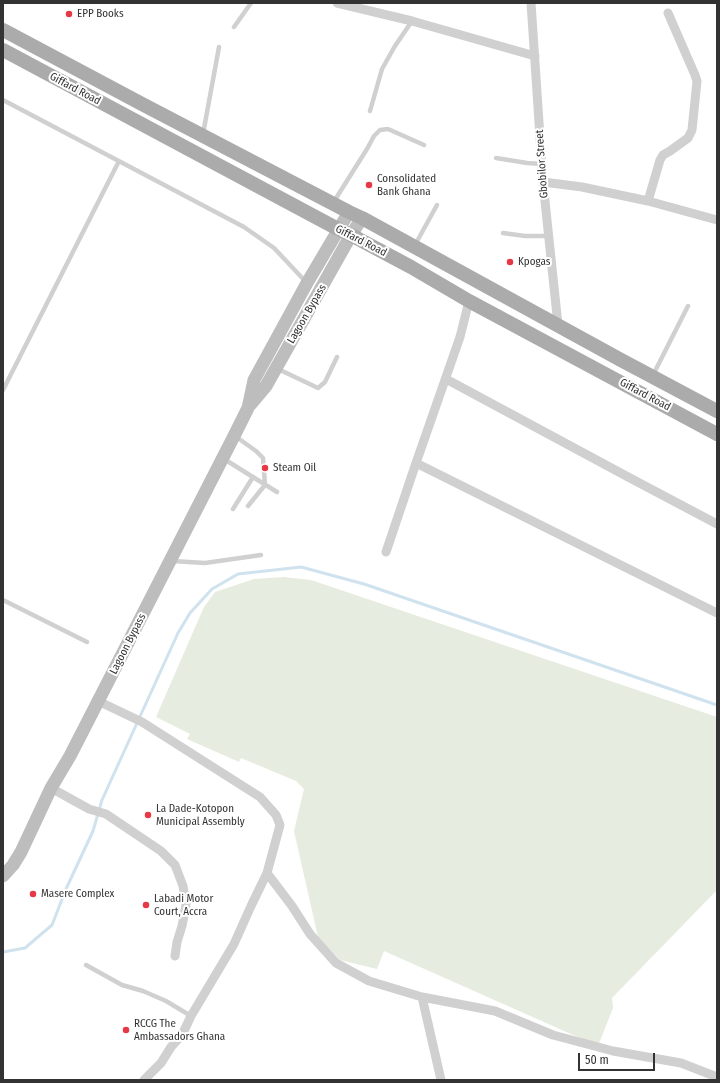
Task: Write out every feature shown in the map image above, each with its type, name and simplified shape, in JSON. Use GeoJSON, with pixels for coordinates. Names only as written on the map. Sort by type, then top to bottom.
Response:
{"type":"FeatureCollection","features":[{"type":"Feature","properties":{"kind":"main road","name":"Giffard Road"},"geometry":{"type":"LineString","coordinates":[[3,30],[202,136],[362,218],[717,411]]}},
{"type":"Feature","properties":{"kind":"main road","name":"Giffard Road"},"geometry":{"type":"LineString","coordinates":[[3,50],[411,267],[468,301],[717,434]]}},
{"type":"Feature","properties":{"kind":"street"},"geometry":{"type":"LineString","coordinates":[[337,3],[412,21],[535,56]]}},
{"type":"Feature","properties":{"kind":"street","name":"Gbobilor Street"},"geometry":{"type":"LineString","coordinates":[[531,3],[543,182],[558,325]]}},
{"type":"Feature","properties":{"kind":"street"},"geometry":{"type":"LineString","coordinates":[[648,201],[660,160],[663,155],[688,138],[692,130],[696,75],[668,13]]}},
{"type":"Feature","properties":{"kind":"street"},"geometry":{"type":"LineString","coordinates":[[543,182],[582,187],[648,201],[717,220]]}},
{"type":"Feature","properties":{"kind":"street","name":"Lagoon Bypass"},"geometry":{"type":"LineString","coordinates":[[248,408],[254,380],[348,212]]}},
{"type":"Feature","properties":{"kind":"street","name":"Lagoon Bypass"},"geometry":{"type":"LineString","coordinates":[[3,876],[13,865],[21,852],[51,788],[70,756],[248,408],[266,386],[362,218]]}},
{"type":"Feature","properties":{"kind":"street"},"geometry":{"type":"LineString","coordinates":[[386,552],[460,337],[468,301]]}},
{"type":"Feature","properties":{"kind":"street"},"geometry":{"type":"LineString","coordinates":[[446,379],[717,524]]}},
{"type":"Feature","properties":{"kind":"street"},"geometry":{"type":"LineString","coordinates":[[416,463],[717,613]]}},
{"type":"Feature","properties":{"kind":"street"},"geometry":{"type":"LineString","coordinates":[[98,701],[138,720],[260,797],[276,815],[280,825],[268,873],[234,944],[191,1016],[182,1035],[171,1047],[161,1063],[144,1080]]}},
{"type":"Feature","properties":{"kind":"street"},"geometry":{"type":"LineString","coordinates":[[51,788],[89,808],[106,814],[161,851],[175,865],[183,886],[186,905],[175,956]]}},
{"type":"Feature","properties":{"kind":"street"},"geometry":{"type":"LineString","coordinates":[[268,873],[310,934],[336,963],[369,981],[422,997],[495,1011],[553,1035],[613,1051],[681,1063],[717,1077]]}},
{"type":"Feature","properties":{"kind":"street"},"geometry":{"type":"LineString","coordinates":[[422,997],[441,1080]]}},
{"type":"Feature","properties":{"kind":"lane"},"geometry":{"type":"LineString","coordinates":[[234,27],[251,3]]}},
{"type":"Feature","properties":{"kind":"lane"},"geometry":{"type":"LineString","coordinates":[[370,111],[382,69],[412,21]]}},
{"type":"Feature","properties":{"kind":"lane"},"geometry":{"type":"LineString","coordinates":[[202,136],[219,47]]}},
{"type":"Feature","properties":{"kind":"lane"},"geometry":{"type":"LineString","coordinates":[[3,100],[244,226],[274,248],[307,283]]}},
{"type":"Feature","properties":{"kind":"lane"},"geometry":{"type":"LineString","coordinates":[[333,204],[374,136],[380,130],[388,129],[424,145]]}},
{"type":"Feature","properties":{"kind":"lane"},"geometry":{"type":"LineString","coordinates":[[496,158],[527,164],[542,164]]}},
{"type":"Feature","properties":{"kind":"lane"},"geometry":{"type":"LineString","coordinates":[[3,390],[119,160]]}},
{"type":"Feature","properties":{"kind":"lane"},"geometry":{"type":"LineString","coordinates":[[414,247],[437,205]]}},
{"type":"Feature","properties":{"kind":"lane"},"geometry":{"type":"LineString","coordinates":[[503,233],[525,236],[548,236]]}},
{"type":"Feature","properties":{"kind":"lane"},"geometry":{"type":"LineString","coordinates":[[653,376],[688,306]]}},
{"type":"Feature","properties":{"kind":"lane"},"geometry":{"type":"LineString","coordinates":[[276,368],[318,388],[325,382],[337,357]]}},
{"type":"Feature","properties":{"kind":"lane"},"geometry":{"type":"LineString","coordinates":[[234,436],[256,450],[263,458],[265,485],[248,506]]}},
{"type":"Feature","properties":{"kind":"lane"},"geometry":{"type":"LineString","coordinates":[[223,459],[277,492]]}},
{"type":"Feature","properties":{"kind":"lane"},"geometry":{"type":"LineString","coordinates":[[233,509],[253,477]]}},
{"type":"Feature","properties":{"kind":"lane"},"geometry":{"type":"LineString","coordinates":[[170,561],[206,563],[261,555]]}},
{"type":"Feature","properties":{"kind":"lane"},"geometry":{"type":"LineString","coordinates":[[3,600],[87,642]]}},
{"type":"Feature","properties":{"kind":"lane"},"geometry":{"type":"LineString","coordinates":[[86,965],[122,985],[143,991],[166,1001],[191,1016]]}},
{"type":"Feature","properties":{"kind":"shaded area"},"geometry":{"type":"Polygon","coordinates":[[[284,577],[311,580],[717,717],[717,890],[612,998],[613,1008],[598,1046],[384,951],[377,969],[340,960],[318,937],[294,831],[304,789],[296,781],[241,758],[239,762],[187,739],[190,734],[156,717],[204,607],[215,592],[254,579],[284,577]]]}},
{"type":"Feature","properties":{"kind":"waterway"},"geometry":{"type":"LineString","coordinates":[[3,952],[25,948],[52,925],[66,889],[93,831],[102,800],[178,633],[190,613],[212,589],[238,574],[301,567],[364,584],[717,705]]}},
{"type":"Feature","properties":{"kind":"place","name":"EPP Books"},"geometry":{"type":"Point","coordinates":[69,14]}},
{"type":"Feature","properties":{"kind":"place","name":"Consolidated Bank Ghana"},"geometry":{"type":"Point","coordinates":[369,185]}},
{"type":"Feature","properties":{"kind":"place","name":"Kpogas"},"geometry":{"type":"Point","coordinates":[510,262]}},
{"type":"Feature","properties":{"kind":"place","name":"Steam Oil"},"geometry":{"type":"Point","coordinates":[265,468]}},
{"type":"Feature","properties":{"kind":"place","name":"La Dade-Kotopon Municipal Assembly"},"geometry":{"type":"Point","coordinates":[148,815]}},
{"type":"Feature","properties":{"kind":"place","name":"Masere Complex"},"geometry":{"type":"Point","coordinates":[33,894]}},
{"type":"Feature","properties":{"kind":"place","name":"Labadi Motor Court, Accra"},"geometry":{"type":"Point","coordinates":[146,905]}},
{"type":"Feature","properties":{"kind":"place","name":"RCCG The Ambassadors Ghana"},"geometry":{"type":"Point","coordinates":[126,1030]}}]}
